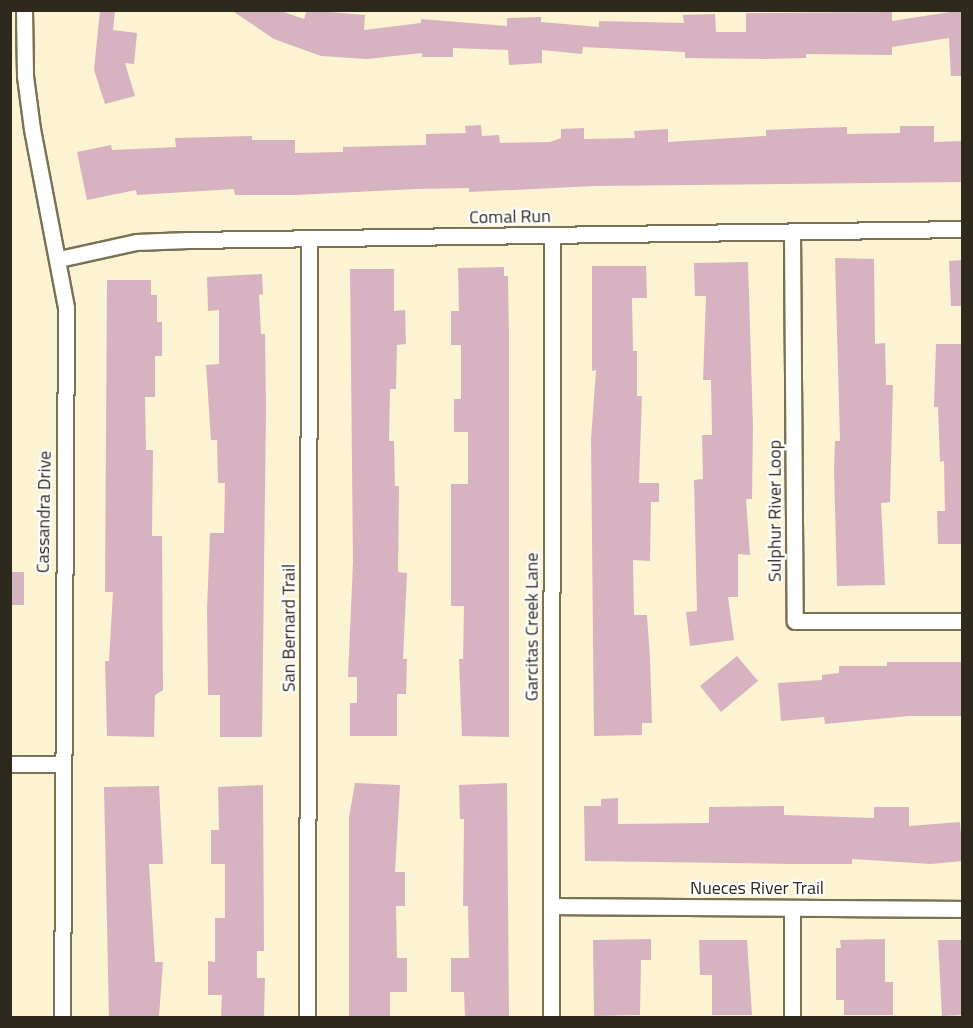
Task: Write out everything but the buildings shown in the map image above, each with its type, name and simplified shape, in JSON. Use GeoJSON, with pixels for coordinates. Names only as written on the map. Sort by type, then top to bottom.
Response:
{"type":"FeatureCollection","features":[{"type":"Feature","properties":{"kind":"street","name":"Cassandra Drive"},"geometry":{"type":"LineString","coordinates":[[24,10],[25,76],[66,308],[61,764],[62,1017]]}},
{"type":"Feature","properties":{"kind":"street","name":"Comal Run"},"geometry":{"type":"LineString","coordinates":[[59,259],[136,242],[963,229]]}},
{"type":"Feature","properties":{"kind":"street","name":"Sulphur River Loop"},"geometry":{"type":"LineString","coordinates":[[792,232],[795,621],[963,621]]}},
{"type":"Feature","properties":{"kind":"street","name":"Garcitas Creek Lane"},"geometry":{"type":"LineString","coordinates":[[551,1017],[552,236]]}},
{"type":"Feature","properties":{"kind":"street","name":"San Bernard Trail"},"geometry":{"type":"LineString","coordinates":[[308,1017],[309,238]]}},
{"type":"Feature","properties":{"kind":"street"},"geometry":{"type":"LineString","coordinates":[[10,764],[61,764]]}},
{"type":"Feature","properties":{"kind":"street","name":"Nueces River Trail"},"geometry":{"type":"LineString","coordinates":[[551,906],[963,909]]}},
{"type":"Feature","properties":{"kind":"street"},"geometry":{"type":"LineString","coordinates":[[792,909],[792,1017]]}}]}
